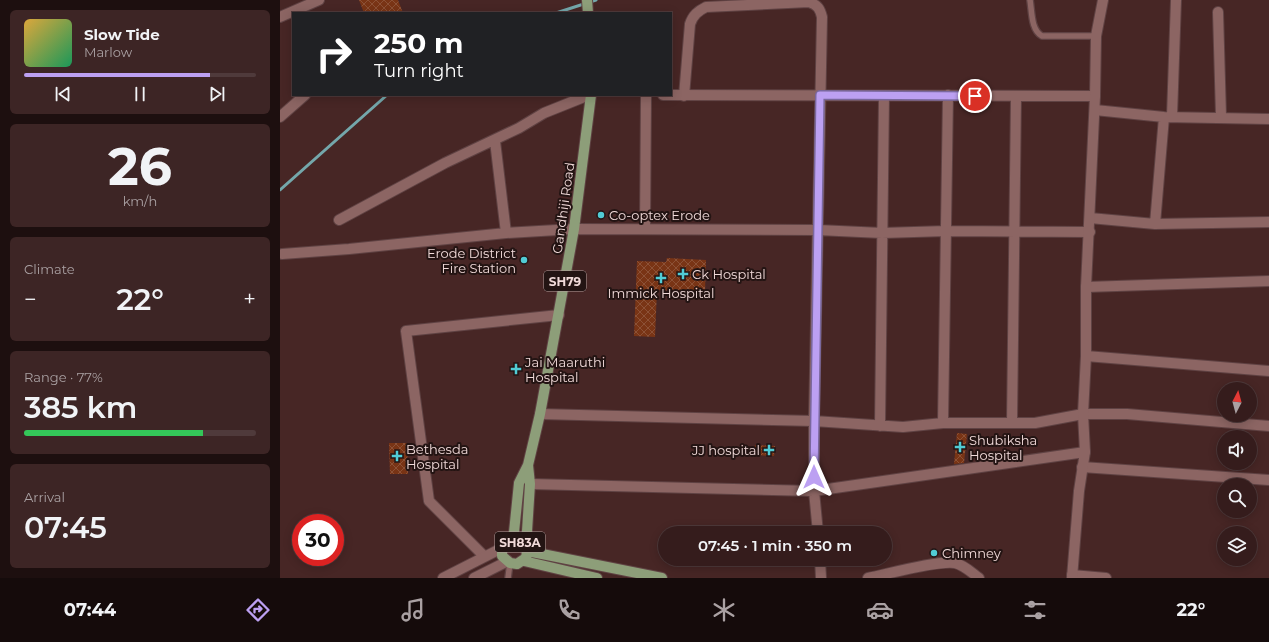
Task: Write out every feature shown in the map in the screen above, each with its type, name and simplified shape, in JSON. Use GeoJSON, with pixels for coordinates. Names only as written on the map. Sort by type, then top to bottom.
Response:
{"type":"FeatureCollection","features":[{"type":"Feature","properties":{"kind":"main road"},"geometry":{"type":"LineString","coordinates":[[587,0],[588,12]]}},
{"type":"Feature","properties":{"kind":"main road","name":"Gandhiji Road"},"geometry":{"type":"LineString","coordinates":[[513,542],[519,484],[528,465],[540,414],[574,229],[590,96]]}},
{"type":"Feature","properties":{"kind":"main road","name":"Gandhiji Road"},"geometry":{"type":"LineString","coordinates":[[527,549],[530,484],[528,465]]}},
{"type":"Feature","properties":{"kind":"main road","name":"SH83A"},"geometry":{"type":"LineString","coordinates":[[597,578],[524,561],[517,564],[509,562],[502,556],[502,548],[513,542],[520,542],[527,549],[662,578]]}},
{"type":"Feature","properties":{"kind":"main road","name":"SH83A"},"geometry":{"type":"LineString","coordinates":[[524,561],[527,549]]}},
{"type":"Feature","properties":{"kind":"street"},"geometry":{"type":"LineString","coordinates":[[280,17],[319,0]]}},
{"type":"Feature","properties":{"kind":"street"},"geometry":{"type":"LineString","coordinates":[[1103,0],[1096,36],[1095,110],[1090,232],[1086,287],[1086,356],[1083,414],[1084,452],[1072,577],[1106,578]]}},
{"type":"Feature","properties":{"kind":"street"},"geometry":{"type":"LineString","coordinates":[[1155,224],[1168,116],[1176,0]]}},
{"type":"Feature","properties":{"kind":"street"},"geometry":{"type":"LineString","coordinates":[[684,96],[690,24],[696,13],[706,7],[809,2],[816,5],[822,17],[814,421],[814,491],[817,526]]}},
{"type":"Feature","properties":{"kind":"street"},"geometry":{"type":"LineString","coordinates":[[1218,12],[1221,116]]}},
{"type":"Feature","properties":{"kind":"street"},"geometry":{"type":"LineString","coordinates":[[672,95],[1095,96]]}},
{"type":"Feature","properties":{"kind":"street"},"geometry":{"type":"LineString","coordinates":[[943,423],[948,95]]}},
{"type":"Feature","properties":{"kind":"street"},"geometry":{"type":"LineString","coordinates":[[280,117],[304,96]]}},
{"type":"Feature","properties":{"kind":"street"},"geometry":{"type":"LineString","coordinates":[[339,220],[445,162],[495,141],[544,113],[587,96]]}},
{"type":"Feature","properties":{"kind":"street"},"geometry":{"type":"LineString","coordinates":[[645,229],[646,96]]}},
{"type":"Feature","properties":{"kind":"street"},"geometry":{"type":"LineString","coordinates":[[880,426],[884,96]]}},
{"type":"Feature","properties":{"kind":"street"},"geometry":{"type":"LineString","coordinates":[[1012,422],[1016,96]]}},
{"type":"Feature","properties":{"kind":"street"},"geometry":{"type":"LineString","coordinates":[[1095,110],[1168,116],[1269,118]]}},
{"type":"Feature","properties":{"kind":"street"},"geometry":{"type":"LineString","coordinates":[[495,141],[506,232]]}},
{"type":"Feature","properties":{"kind":"street"},"geometry":{"type":"LineString","coordinates":[[1090,218],[1155,224],[1269,222]]}},
{"type":"Feature","properties":{"kind":"street"},"geometry":{"type":"LineString","coordinates":[[282,254],[349,249],[506,232],[574,229],[818,230],[882,233],[946,231],[1090,232]]}},
{"type":"Feature","properties":{"kind":"street"},"geometry":{"type":"LineString","coordinates":[[1086,287],[1269,281]]}},
{"type":"Feature","properties":{"kind":"street"},"geometry":{"type":"LineString","coordinates":[[484,556],[429,501],[406,331],[559,315]]}},
{"type":"Feature","properties":{"kind":"street"},"geometry":{"type":"LineString","coordinates":[[1086,356],[1269,371]]}},
{"type":"Feature","properties":{"kind":"street"},"geometry":{"type":"LineString","coordinates":[[540,414],[814,421],[903,427],[943,423],[1035,423],[1083,414],[1127,414],[1269,426]]}},
{"type":"Feature","properties":{"kind":"street"},"geometry":{"type":"LineString","coordinates":[[530,484],[814,491],[1084,452]]}},
{"type":"Feature","properties":{"kind":"street"},"geometry":{"type":"LineString","coordinates":[[1082,467],[1269,480]]}},
{"type":"Feature","properties":{"kind":"street","name":"SH83A"},"geometry":{"type":"LineString","coordinates":[[443,578],[502,548]]}},
{"type":"Feature","properties":{"kind":"street"},"geometry":{"type":"LineString","coordinates":[[474,578],[509,562]]}},
{"type":"Feature","properties":{"kind":"street"},"geometry":{"type":"LineString","coordinates":[[868,578],[939,564],[954,563],[964,566],[978,578]]}},
{"type":"Feature","properties":{"kind":"street"},"geometry":{"type":"LineString","coordinates":[[820,566],[821,578]]}},
{"type":"Feature","properties":{"kind":"lane"},"geometry":{"type":"LineString","coordinates":[[1030,0],[1034,26],[1038,34],[1042,36],[1096,36]]}},
{"type":"Feature","properties":{"kind":"lane"},"geometry":{"type":"LineString","coordinates":[[508,578],[509,562]]}},
{"type":"Feature","properties":{"kind":"building"},"geometry":{"type":"Polygon","coordinates":[[[359,0],[398,0],[403,12],[364,12],[359,0]]]}},
{"type":"Feature","properties":{"kind":"building"},"geometry":{"type":"Polygon","coordinates":[[[667,258],[706,260],[705,292],[657,290],[655,337],[634,336],[637,261],[666,262],[667,258]]]}},
{"type":"Feature","properties":{"kind":"building"},"geometry":{"type":"Polygon","coordinates":[[[957,433],[967,434],[964,463],[954,464],[957,433]]]}},
{"type":"Feature","properties":{"kind":"building"},"geometry":{"type":"Polygon","coordinates":[[[389,443],[407,443],[408,474],[390,474],[389,443]]]}},
{"type":"Feature","properties":{"kind":"building"},"geometry":{"type":"Polygon","coordinates":[[[755,445],[775,446],[774,456],[754,455],[755,445]]]}},
{"type":"Feature","properties":{"kind":"waterway"},"geometry":{"type":"LineString","coordinates":[[559,12],[596,0]]}},
{"type":"Feature","properties":{"kind":"waterway"},"geometry":{"type":"LineString","coordinates":[[280,190],[386,96]]}},
{"type":"Feature","properties":{"kind":"place","name":"Co-optex Erode"},"geometry":{"type":"Point","coordinates":[601,215]}},
{"type":"Feature","properties":{"kind":"place","name":"Erode District Fire Station"},"geometry":{"type":"Point","coordinates":[524,260]}},
{"type":"Feature","properties":{"kind":"place","name":"Ck Hospital"},"geometry":{"type":"Point","coordinates":[683,274]}},
{"type":"Feature","properties":{"kind":"place","name":"Immick Hospital"},"geometry":{"type":"Point","coordinates":[661,278]}},
{"type":"Feature","properties":{"kind":"place","name":"Jai Maaruthi Hospital"},"geometry":{"type":"Point","coordinates":[516,369]}},
{"type":"Feature","properties":{"kind":"place","name":"Shubiksha Hospital"},"geometry":{"type":"Point","coordinates":[960,447]}},
{"type":"Feature","properties":{"kind":"place","name":"JJ hospital"},"geometry":{"type":"Point","coordinates":[769,450]}},
{"type":"Feature","properties":{"kind":"place","name":"Bethesda Hospital"},"geometry":{"type":"Point","coordinates":[397,456]}},
{"type":"Feature","properties":{"kind":"place","name":"Chimney"},"geometry":{"type":"Point","coordinates":[934,553]}},
{"type":"Feature","properties":{"kind":"route"},"geometry":{"type":"LineString","coordinates":[[814,477],[820,95],[975,96]]}}]}
